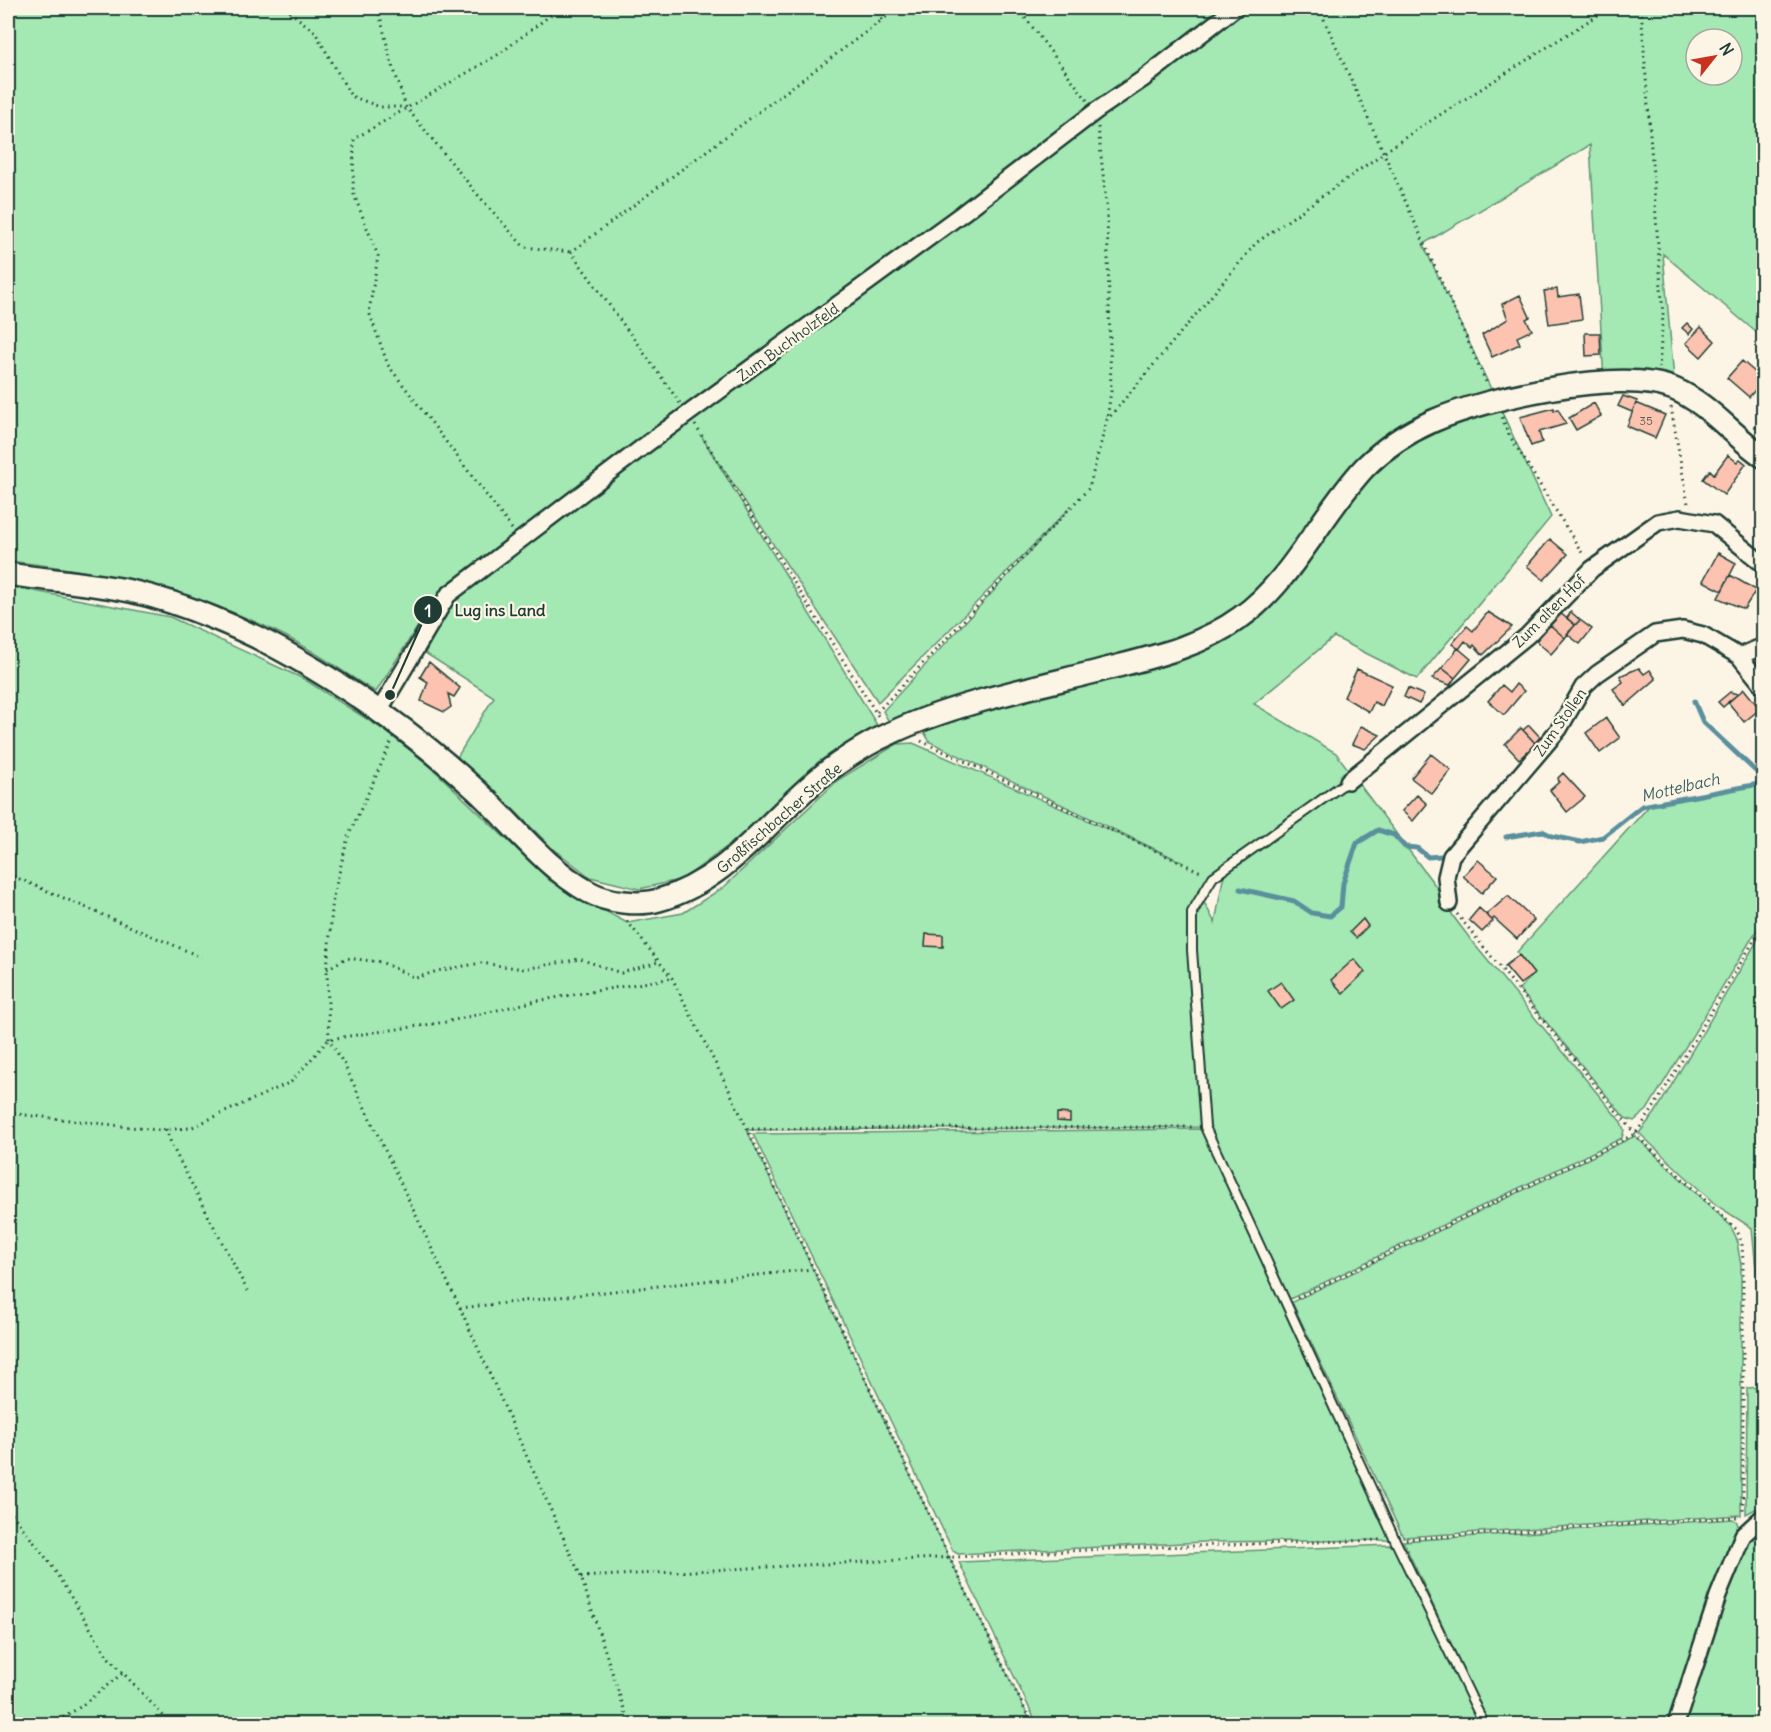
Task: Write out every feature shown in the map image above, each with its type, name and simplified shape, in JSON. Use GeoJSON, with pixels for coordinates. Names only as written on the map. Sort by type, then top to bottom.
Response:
{"type":"FeatureCollection","features":[{"type":"Feature","properties":{"kind":"main road","name":"Großfischbacher Straße"},"geometry":{"type":"LineString","coordinates":[[8,574],[132,591],[230,624],[291,655],[399,726],[474,788],[556,869],[593,896],[627,902],[651,903],[708,879],[735,858],[829,771],[888,734],[937,714],[1181,650],[1241,617],[1268,595],[1288,570],[1324,516],[1368,464],[1402,437],[1435,420],[1495,401],[1587,381],[1638,381],[1675,390],[1711,413],[1764,457]]}},
{"type":"Feature","properties":{"kind":"street","name":"Zum Buchholzfeld"},"geometry":{"type":"LineString","coordinates":[[379,711],[448,595],[963,213],[1096,111],[1143,79],[1235,8]]}},
{"type":"Feature","properties":{"kind":"street","name":"Zum alten Hof"},"geometry":{"type":"LineString","coordinates":[[1348,780],[1527,636],[1592,569],[1658,522],[1680,518],[1714,524],[1764,565]]}},
{"type":"Feature","properties":{"kind":"street","name":"Zum Stollen"},"geometry":{"type":"LineString","coordinates":[[1449,903],[1446,877],[1452,856],[1552,737],[1583,687],[1597,674],[1655,634],[1683,630],[1703,635],[1739,656],[1764,687]]}},
{"type":"Feature","properties":{"kind":"street"},"geometry":{"type":"LineString","coordinates":[[1739,656],[1764,646]]}},
{"type":"Feature","properties":{"kind":"street"},"geometry":{"type":"LineString","coordinates":[[1676,1725],[1718,1596],[1743,1535],[1764,1516]]}},
{"type":"Feature","properties":{"kind":"lane"},"geometry":{"type":"LineString","coordinates":[[1348,780],[1213,877],[1192,912],[1191,931],[1205,1127],[1395,1540],[1484,1725]]}},
{"type":"Feature","properties":{"kind":"path"},"geometry":{"type":"LineString","coordinates":[[285,8],[315,32],[351,96],[380,107],[406,107]]}},
{"type":"Feature","properties":{"kind":"path"},"geometry":{"type":"LineString","coordinates":[[378,8],[406,107],[524,247],[571,252],[898,8]]}},
{"type":"Feature","properties":{"kind":"path"},"geometry":{"type":"LineString","coordinates":[[526,537],[508,526],[388,365],[369,312],[378,256],[353,192],[354,139],[499,54],[560,8]]}},
{"type":"Feature","properties":{"kind":"path"},"geometry":{"type":"LineString","coordinates":[[876,8],[882,20]]}},
{"type":"Feature","properties":{"kind":"path"},"geometry":{"type":"LineString","coordinates":[[571,252],[689,415],[877,712],[1089,489],[1107,420],[1111,391],[1107,212],[1096,111],[1018,8]]}},
{"type":"Feature","properties":{"kind":"path"},"geometry":{"type":"LineString","coordinates":[[1318,8],[1508,433],[1592,569]]}},
{"type":"Feature","properties":{"kind":"path"},"geometry":{"type":"LineString","coordinates":[[1107,420],[1256,243],[1383,153],[1609,8]]}},
{"type":"Feature","properties":{"kind":"path"},"geometry":{"type":"LineString","coordinates":[[1641,8],[1663,315],[1660,386],[1690,520]]}},
{"type":"Feature","properties":{"kind":"path"},"geometry":{"type":"LineString","coordinates":[[1731,8],[1764,15]]}},
{"type":"Feature","properties":{"kind":"path"},"geometry":{"type":"LineString","coordinates":[[909,725],[916,738],[1213,877]]}},
{"type":"Feature","properties":{"kind":"path"},"geometry":{"type":"LineString","coordinates":[[399,726],[348,837],[333,897],[327,969],[329,1040],[345,1066],[460,1308],[581,1577],[629,1725]]}},
{"type":"Feature","properties":{"kind":"path"},"geometry":{"type":"LineString","coordinates":[[8,874],[201,957]]}},
{"type":"Feature","properties":{"kind":"path"},"geometry":{"type":"LineString","coordinates":[[627,902],[626,920],[672,978],[729,1090],[812,1269],[1032,1725]]}},
{"type":"Feature","properties":{"kind":"path"},"geometry":{"type":"LineString","coordinates":[[581,1577],[1125,1548],[1395,1540],[1743,1516],[1742,1244],[1737,1230],[1635,1134],[1495,964],[1449,903]]}},
{"type":"Feature","properties":{"kind":"path"},"geometry":{"type":"LineString","coordinates":[[1286,1304],[1635,1134],[1651,1112],[1764,924]]}},
{"type":"Feature","properties":{"kind":"path"},"geometry":{"type":"LineString","coordinates":[[327,969],[346,958],[381,962],[416,978],[437,970],[481,963],[524,969],[580,959],[621,973],[658,962]]}},
{"type":"Feature","properties":{"kind":"path"},"geometry":{"type":"LineString","coordinates":[[8,1113],[166,1129],[190,1128],[291,1082],[329,1040],[446,1022],[536,1001],[672,978]]}},
{"type":"Feature","properties":{"kind":"path"},"geometry":{"type":"LineString","coordinates":[[747,1129],[1205,1127]]}},
{"type":"Feature","properties":{"kind":"path"},"geometry":{"type":"LineString","coordinates":[[166,1129],[172,1146],[248,1292]]}},
{"type":"Feature","properties":{"kind":"path"},"geometry":{"type":"LineString","coordinates":[[460,1308],[812,1269]]}},
{"type":"Feature","properties":{"kind":"path"},"geometry":{"type":"LineString","coordinates":[[8,1509],[50,1563],[108,1656],[171,1725]]}},
{"type":"Feature","properties":{"kind":"path"},"geometry":{"type":"LineString","coordinates":[[53,1725],[123,1673]]}},
{"type":"Feature","properties":{"kind":"green space"},"geometry":{"type":"Polygon","coordinates":[[[8,8],[1763,8],[1763,338],[1663,254],[1675,390],[1604,381],[1590,145],[1423,244],[1551,517],[1417,679],[1334,637],[1254,704],[1336,753],[1446,900],[1453,916],[1474,944],[1621,1122],[1624,1130],[1622,1138],[1290,1299],[1216,1144],[1206,1102],[1195,931],[1197,917],[1204,902],[1215,923],[1225,868],[1213,877],[1192,912],[1205,1127],[747,1130],[950,1559],[1032,1724],[8,1724],[8,586],[170,617],[304,679],[384,730],[430,766],[550,881],[627,923],[683,913],[724,887],[838,780],[897,744],[913,743],[1182,862],[930,742],[924,732],[936,714],[916,710],[889,722],[883,711],[1069,509],[878,702],[702,437],[877,725],[818,762],[752,828],[683,879],[639,889],[590,877],[551,847],[486,782],[456,759],[494,697],[425,653],[451,604],[526,537],[631,456],[441,590],[376,692],[292,639],[214,605],[113,577],[8,561],[8,8]]]}},
{"type":"Feature","properties":{"kind":"green space"},"geometry":{"type":"Polygon","coordinates":[[[1758,784],[1764,788],[1763,920],[1647,1110],[1634,1121],[1625,1118],[1519,989],[1534,974],[1517,952],[1650,805],[1758,784]]]}},
{"type":"Feature","properties":{"kind":"green space"},"geometry":{"type":"Polygon","coordinates":[[[1763,931],[1763,1341],[1752,1228],[1716,1205],[1639,1133],[1655,1113],[1763,931]]]}},
{"type":"Feature","properties":{"kind":"green space"},"geometry":{"type":"Polygon","coordinates":[[[1202,1129],[1395,1540],[1204,1542],[958,1554],[953,1551],[753,1134],[1202,1129]]]}},
{"type":"Feature","properties":{"kind":"green space"},"geometry":{"type":"Polygon","coordinates":[[[1635,1136],[1730,1225],[1736,1237],[1741,1265],[1741,1515],[1403,1537],[1292,1302],[1635,1136]]]}},
{"type":"Feature","properties":{"kind":"green space"},"geometry":{"type":"Polygon","coordinates":[[[1763,1387],[1763,1505],[1746,1514],[1747,1388],[1763,1387]]]}},
{"type":"Feature","properties":{"kind":"green space"},"geometry":{"type":"Polygon","coordinates":[[[1733,1519],[1737,1522],[1739,1531],[1671,1724],[1489,1724],[1403,1541],[1733,1519]]]}},
{"type":"Feature","properties":{"kind":"green space"},"geometry":{"type":"Polygon","coordinates":[[[1763,1523],[1763,1724],[1682,1724],[1738,1560],[1752,1535],[1763,1523]]]}},
{"type":"Feature","properties":{"kind":"green space"},"geometry":{"type":"Polygon","coordinates":[[[1390,1545],[1396,1548],[1481,1724],[1037,1724],[959,1562],[1390,1545]]]}},
{"type":"Feature","properties":{"kind":"building"},"geometry":{"type":"Polygon","coordinates":[[[1557,289],[1558,297],[1579,294],[1582,319],[1549,324],[1544,291],[1557,289]]]}},
{"type":"Feature","properties":{"kind":"building"},"geometry":{"type":"Polygon","coordinates":[[[1520,295],[1530,317],[1526,319],[1532,330],[1517,337],[1520,344],[1492,357],[1482,335],[1508,319],[1502,304],[1520,295]]]}},
{"type":"Feature","properties":{"kind":"building"},"geometry":{"type":"Polygon","coordinates":[[[1687,323],[1693,329],[1689,334],[1682,328],[1687,323]]]}},
{"type":"Feature","properties":{"kind":"building"},"geometry":{"type":"Polygon","coordinates":[[[1701,327],[1715,341],[1701,357],[1686,343],[1701,327]]]}},
{"type":"Feature","properties":{"kind":"building"},"geometry":{"type":"Polygon","coordinates":[[[1585,333],[1600,333],[1601,355],[1586,356],[1585,333]]]}},
{"type":"Feature","properties":{"kind":"building"},"geometry":{"type":"Polygon","coordinates":[[[1742,361],[1764,380],[1749,397],[1727,378],[1742,361]]]}},
{"type":"Feature","properties":{"kind":"building"},"geometry":{"type":"Polygon","coordinates":[[[1623,396],[1637,401],[1632,412],[1618,406],[1623,396]]]}},
{"type":"Feature","properties":{"kind":"building"},"geometry":{"type":"Polygon","coordinates":[[[1594,403],[1601,416],[1576,430],[1569,418],[1594,403]]]}},
{"type":"Feature","properties":{"kind":"building"},"geometry":{"type":"Polygon","coordinates":[[[1636,403],[1665,415],[1655,438],[1627,426],[1636,403]]]}},
{"type":"Feature","properties":{"kind":"building"},"geometry":{"type":"Polygon","coordinates":[[[1554,408],[1554,411],[1558,409],[1566,424],[1539,432],[1542,442],[1531,446],[1520,417],[1554,408]]]}},
{"type":"Feature","properties":{"kind":"building"},"geometry":{"type":"Polygon","coordinates":[[[1728,455],[1737,462],[1740,459],[1746,464],[1724,495],[1703,479],[1710,470],[1714,474],[1728,455]]]}},
{"type":"Feature","properties":{"kind":"building"},"geometry":{"type":"Polygon","coordinates":[[[1550,539],[1568,554],[1544,580],[1527,566],[1550,539]]]}},
{"type":"Feature","properties":{"kind":"building"},"geometry":{"type":"Polygon","coordinates":[[[1718,553],[1736,563],[1722,591],[1703,581],[1718,553]]]}},
{"type":"Feature","properties":{"kind":"building"},"geometry":{"type":"Polygon","coordinates":[[[1730,575],[1756,590],[1744,609],[1718,598],[1730,575]]]}},
{"type":"Feature","properties":{"kind":"building"},"geometry":{"type":"Polygon","coordinates":[[[1488,612],[1512,627],[1483,655],[1474,645],[1472,647],[1465,641],[1459,649],[1452,644],[1467,626],[1473,631],[1488,612]]]}},
{"type":"Feature","properties":{"kind":"building"},"geometry":{"type":"Polygon","coordinates":[[[1571,612],[1580,620],[1575,625],[1567,618],[1571,612]]]}},
{"type":"Feature","properties":{"kind":"building"},"geometry":{"type":"Polygon","coordinates":[[[1560,613],[1575,625],[1565,638],[1550,625],[1560,613]]]}},
{"type":"Feature","properties":{"kind":"building"},"geometry":{"type":"Polygon","coordinates":[[[1580,620],[1592,629],[1580,644],[1567,634],[1580,620]]]}},
{"type":"Feature","properties":{"kind":"building"},"geometry":{"type":"Polygon","coordinates":[[[1550,625],[1565,638],[1551,654],[1536,641],[1550,625]]]}},
{"type":"Feature","properties":{"kind":"building"},"geometry":{"type":"Polygon","coordinates":[[[1458,648],[1471,659],[1455,678],[1442,668],[1458,648]]]}},
{"type":"Feature","properties":{"kind":"building"},"geometry":{"type":"Polygon","coordinates":[[[429,662],[460,688],[454,697],[448,694],[451,707],[444,712],[421,701],[428,682],[420,677],[429,662]]]}},
{"type":"Feature","properties":{"kind":"building"},"geometry":{"type":"Polygon","coordinates":[[[1442,668],[1455,678],[1450,685],[1432,679],[1442,668]]]}},
{"type":"Feature","properties":{"kind":"building"},"geometry":{"type":"Polygon","coordinates":[[[1639,668],[1644,674],[1650,670],[1656,679],[1625,706],[1613,689],[1623,682],[1620,676],[1639,668]]]}},
{"type":"Feature","properties":{"kind":"building"},"geometry":{"type":"Polygon","coordinates":[[[1357,669],[1392,685],[1382,706],[1374,702],[1369,712],[1344,697],[1357,669]]]}},
{"type":"Feature","properties":{"kind":"building"},"geometry":{"type":"Polygon","coordinates":[[[1516,684],[1524,691],[1504,715],[1488,701],[1502,685],[1510,692],[1516,684]]]}},
{"type":"Feature","properties":{"kind":"building"},"geometry":{"type":"Polygon","coordinates":[[[1408,688],[1424,695],[1419,704],[1404,697],[1408,688]]]}},
{"type":"Feature","properties":{"kind":"building"},"geometry":{"type":"Polygon","coordinates":[[[1744,689],[1760,709],[1744,722],[1728,702],[1744,689]]]}},
{"type":"Feature","properties":{"kind":"building"},"geometry":{"type":"Polygon","coordinates":[[[1730,692],[1738,694],[1723,707],[1718,702],[1730,692]]]}},
{"type":"Feature","properties":{"kind":"building"},"geometry":{"type":"Polygon","coordinates":[[[1606,718],[1620,738],[1600,753],[1586,733],[1606,718]]]}},
{"type":"Feature","properties":{"kind":"building"},"geometry":{"type":"Polygon","coordinates":[[[1529,725],[1541,738],[1536,744],[1523,730],[1529,725]]]}},
{"type":"Feature","properties":{"kind":"building"},"geometry":{"type":"Polygon","coordinates":[[[1361,726],[1380,735],[1365,749],[1352,744],[1361,726]]]}},
{"type":"Feature","properties":{"kind":"building"},"geometry":{"type":"Polygon","coordinates":[[[1521,728],[1536,744],[1519,759],[1505,744],[1521,728]]]}},
{"type":"Feature","properties":{"kind":"building"},"geometry":{"type":"Polygon","coordinates":[[[1431,754],[1451,770],[1432,794],[1411,778],[1431,754]]]}},
{"type":"Feature","properties":{"kind":"building"},"geometry":{"type":"Polygon","coordinates":[[[1563,773],[1585,797],[1567,812],[1550,790],[1559,782],[1558,778],[1563,773]]]}},
{"type":"Feature","properties":{"kind":"building"},"geometry":{"type":"Polygon","coordinates":[[[1417,795],[1427,804],[1413,821],[1402,811],[1417,795]]]}},
{"type":"Feature","properties":{"kind":"building"},"geometry":{"type":"Polygon","coordinates":[[[1478,860],[1497,876],[1482,893],[1463,876],[1478,860]]]}},
{"type":"Feature","properties":{"kind":"building"},"geometry":{"type":"Polygon","coordinates":[[[1508,896],[1534,920],[1517,939],[1494,918],[1492,920],[1486,915],[1508,896]]]}},
{"type":"Feature","properties":{"kind":"building"},"geometry":{"type":"Polygon","coordinates":[[[1479,908],[1493,921],[1482,932],[1469,920],[1479,908]]]}},
{"type":"Feature","properties":{"kind":"building"},"geometry":{"type":"Polygon","coordinates":[[[1363,919],[1368,926],[1356,938],[1350,932],[1363,919]]]}},
{"type":"Feature","properties":{"kind":"building"},"geometry":{"type":"Polygon","coordinates":[[[926,934],[943,935],[943,947],[925,946],[926,934]]]}},
{"type":"Feature","properties":{"kind":"building"},"geometry":{"type":"Polygon","coordinates":[[[1519,955],[1534,974],[1520,984],[1505,966],[1519,955]]]}},
{"type":"Feature","properties":{"kind":"building"},"geometry":{"type":"Polygon","coordinates":[[[1354,959],[1365,972],[1343,993],[1331,980],[1354,959]]]}},
{"type":"Feature","properties":{"kind":"building"},"geometry":{"type":"Polygon","coordinates":[[[1281,982],[1294,1000],[1281,1009],[1268,991],[1281,982]]]}},
{"type":"Feature","properties":{"kind":"building"},"geometry":{"type":"Polygon","coordinates":[[[1057,1113],[1070,1114],[1070,1122],[1057,1121],[1057,1113]]]}},
{"type":"Feature","properties":{"kind":"waterway"},"geometry":{"type":"LineString","coordinates":[[1694,701],[1703,722],[1764,779]]}},
{"type":"Feature","properties":{"kind":"waterway","name":"Mottelbach"},"geometry":{"type":"LineString","coordinates":[[1506,837],[1542,831],[1552,836],[1580,842],[1603,837],[1642,806],[1764,783]]}},
{"type":"Feature","properties":{"kind":"waterway"},"geometry":{"type":"LineString","coordinates":[[1240,889],[1294,901],[1312,913],[1330,916],[1341,907],[1343,883],[1357,843],[1378,830],[1394,835],[1405,847],[1417,848],[1428,857],[1441,856]]}},
{"type":"Feature","properties":{"kind":"place","name":"Lug ins Land"},"geometry":{"type":"Point","coordinates":[390,695]}}]}
